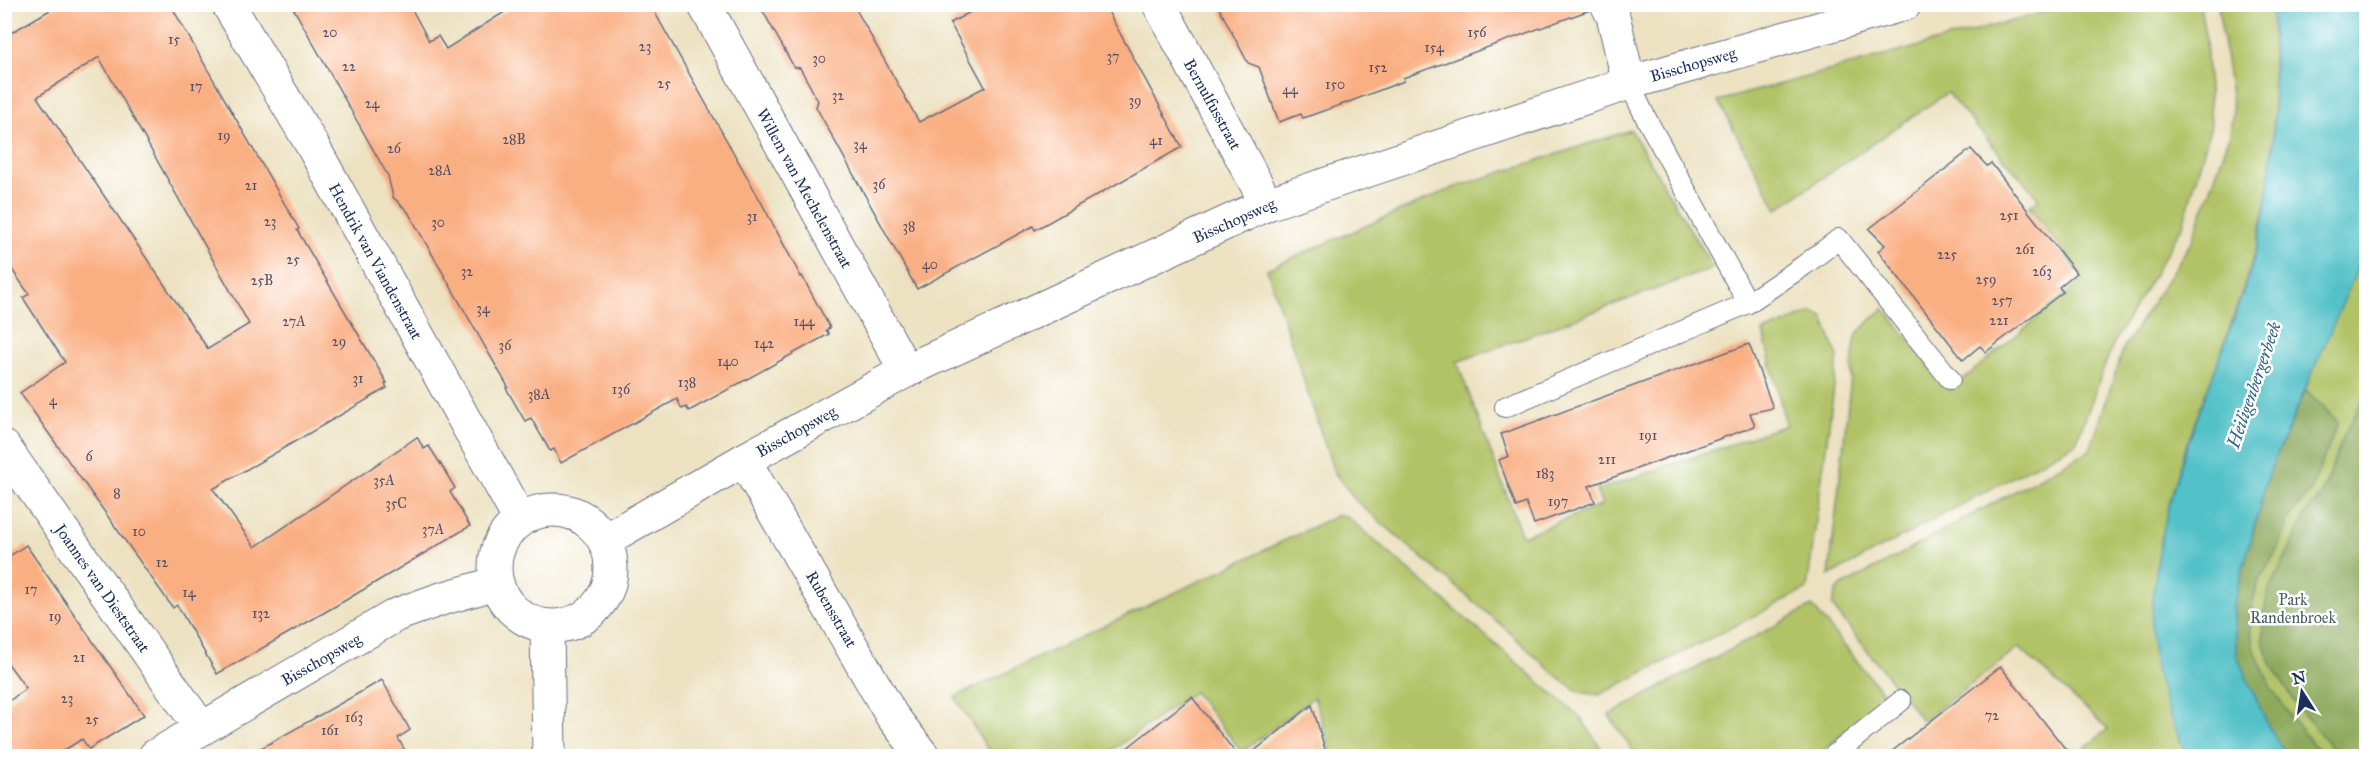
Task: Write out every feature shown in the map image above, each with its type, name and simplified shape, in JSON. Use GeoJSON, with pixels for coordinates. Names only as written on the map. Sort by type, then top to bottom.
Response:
{"type":"FeatureCollection","features":[{"type":"Feature","properties":{"kind":"street","name":"Hendrik van Viandenstraat"},"geometry":{"type":"LineString","coordinates":[[228,4],[312,145],[520,520]]}},
{"type":"Feature","properties":{"kind":"street","name":"Willem van Mechelenstraat"},"geometry":{"type":"LineString","coordinates":[[704,4],[906,372]]}},
{"type":"Feature","properties":{"kind":"street","name":"Bernulfusstraat"},"geometry":{"type":"LineString","coordinates":[[1159,4],[1268,204]]}},
{"type":"Feature","properties":{"kind":"street"},"geometry":{"type":"LineString","coordinates":[[1607,4],[1613,16],[1629,82]]}},
{"type":"Feature","properties":{"kind":"street","name":"Bisschopsweg"},"geometry":{"type":"LineString","coordinates":[[605,540],[744,460],[906,372],[1268,204],[1629,82],[1905,4]]}},
{"type":"Feature","properties":{"kind":"street","name":"Joannes van Dieststraat"},"geometry":{"type":"LineString","coordinates":[[4,447],[201,728]]}},
{"type":"Feature","properties":{"kind":"street","name":"Rubensstraat"},"geometry":{"type":"LineString","coordinates":[[744,460],[773,506],[892,716],[923,756]]}},
{"type":"Feature","properties":{"kind":"street"},"geometry":{"type":"LineString","coordinates":[[557,509],[576,514],[593,524],[605,540],[611,557],[611,575],[606,592],[596,607],[582,618],[565,624],[547,626],[530,621],[515,612],[503,599],[494,565],[498,548],[507,532],[520,520],[537,511],[557,509]]}},
{"type":"Feature","properties":{"kind":"street","name":"Bisschopsweg"},"geometry":{"type":"LineString","coordinates":[[155,756],[396,615],[497,583]]}},
{"type":"Feature","properties":{"kind":"street"},"geometry":{"type":"LineString","coordinates":[[547,626],[549,756]]}},
{"type":"Feature","properties":{"kind":"lane"},"geometry":{"type":"LineString","coordinates":[[1629,82],[1647,120],[1748,303]]}},
{"type":"Feature","properties":{"kind":"lane"},"geometry":{"type":"LineString","coordinates":[[1505,407],[1748,303],[1803,266],[1839,238],[1950,379]]}},
{"type":"Feature","properties":{"kind":"lane"},"geometry":{"type":"LineString","coordinates":[[1833,756],[1901,701]]}},
{"type":"Feature","properties":{"kind":"green space"},"geometry":{"type":"Polygon","coordinates":[[[2070,5],[2200,5],[2206,40],[2211,125],[2183,225],[2113,344],[2076,443],[1829,576],[1855,341],[1858,332],[1884,308],[1949,391],[2084,279],[2029,207],[2039,199],[1947,93],[1777,209],[1718,101],[2070,5]]]}},
{"type":"Feature","properties":{"kind":"green space"},"geometry":{"type":"Polygon","coordinates":[[[2218,5],[2272,5],[2274,127],[2268,192],[2257,247],[2183,454],[2179,737],[2188,756],[2075,756],[2108,729],[2019,648],[1923,721],[1832,606],[1837,589],[2090,450],[2124,347],[2192,241],[2230,135],[2233,109],[2218,5]]]}},
{"type":"Feature","properties":{"kind":"green space"},"geometry":{"type":"Polygon","coordinates":[[[1631,130],[1713,268],[1457,362],[1522,536],[1602,505],[1596,491],[1786,425],[1763,332],[1813,312],[1823,317],[1838,357],[1807,589],[1599,695],[1579,692],[1553,673],[1508,631],[1356,501],[1334,472],[1267,269],[1453,188],[1631,130]]]}},
{"type":"Feature","properties":{"kind":"green space","name":"Park Randenbroek"},"geometry":{"type":"Polygon","coordinates":[[[2366,180],[2366,756],[2246,756],[2231,555],[2366,180]]]}},
{"type":"Feature","properties":{"kind":"green space"},"geometry":{"type":"Polygon","coordinates":[[[2306,390],[2338,422],[2311,490],[2288,519],[2279,547],[2259,580],[2252,604],[2250,624],[2253,646],[2271,688],[2323,756],[2287,756],[2269,728],[2237,656],[2233,606],[2268,475],[2306,390]]]}},
{"type":"Feature","properties":{"kind":"green space"},"geometry":{"type":"Polygon","coordinates":[[[2366,394],[2366,756],[2339,756],[2300,710],[2272,666],[2264,645],[2262,620],[2268,593],[2304,516],[2321,496],[2343,437],[2366,394]]]}},
{"type":"Feature","properties":{"kind":"green space"},"geometry":{"type":"Polygon","coordinates":[[[1338,515],[1346,516],[1581,718],[1606,756],[1333,756],[1314,697],[1242,752],[1194,692],[1104,756],[992,756],[955,697],[1338,515]]]}},
{"type":"Feature","properties":{"kind":"green space"},"geometry":{"type":"Polygon","coordinates":[[[1812,606],[1887,698],[1816,756],[1636,756],[1609,715],[1812,606]]]}},
{"type":"Feature","properties":{"kind":"water","name":"Heiligenbergerbeek"},"geometry":{"type":"Polygon","coordinates":[[[2272,5],[2360,5],[2366,15],[2366,242],[2355,275],[2268,475],[2233,606],[2237,656],[2269,728],[2287,756],[2188,756],[2166,704],[2155,663],[2152,632],[2154,589],[2162,538],[2184,454],[2244,290],[2264,218],[2274,127],[2272,5]]]}},
{"type":"Feature","properties":{"kind":"building"},"geometry":{"type":"Polygon","coordinates":[[[60,4],[170,4],[299,229],[297,230],[387,383],[385,384],[387,388],[213,489],[255,547],[417,437],[424,449],[429,446],[455,488],[450,492],[470,526],[217,674],[177,605],[173,608],[20,393],[65,362],[23,298],[29,294],[4,258],[4,37],[60,4]],[[99,57],[37,97],[208,349],[249,324],[99,57]]]}},
{"type":"Feature","properties":{"kind":"building"},"geometry":{"type":"Polygon","coordinates":[[[291,4],[409,4],[429,41],[438,36],[446,49],[517,4],[650,4],[802,276],[830,328],[826,330],[829,334],[689,411],[686,407],[682,409],[677,399],[561,463],[554,449],[550,451],[531,418],[525,421],[408,212],[393,197],[388,176],[291,4]]]}},
{"type":"Feature","properties":{"kind":"building"},"geometry":{"type":"Polygon","coordinates":[[[759,4],[853,4],[919,122],[985,87],[950,23],[985,4],[1104,4],[1182,147],[1035,230],[1033,226],[917,289],[816,107],[818,101],[810,86],[800,68],[794,67],[759,4]]]}},
{"type":"Feature","properties":{"kind":"building"},"geometry":{"type":"Polygon","coordinates":[[[1217,4],[1589,4],[1590,10],[1403,78],[1404,81],[1346,103],[1303,118],[1301,114],[1279,122],[1259,67],[1248,63],[1217,4]]]}},
{"type":"Feature","properties":{"kind":"building"},"geometry":{"type":"Polygon","coordinates":[[[1971,149],[1987,166],[1991,163],[2076,273],[2059,287],[2063,292],[1986,352],[1980,346],[1963,360],[1878,251],[1885,245],[1869,229],[1971,149]]]}},
{"type":"Feature","properties":{"kind":"building"},"geometry":{"type":"Polygon","coordinates":[[[1749,344],[1773,408],[1750,413],[1755,426],[1589,486],[1595,502],[1534,524],[1526,503],[1516,507],[1499,460],[1509,456],[1501,434],[1749,344]]]}},
{"type":"Feature","properties":{"kind":"building"},"geometry":{"type":"Polygon","coordinates":[[[26,545],[144,715],[89,749],[82,739],[55,756],[18,756],[4,739],[4,705],[26,688],[4,658],[4,560],[26,545]]]}},
{"type":"Feature","properties":{"kind":"building"},"geometry":{"type":"Polygon","coordinates":[[[2001,667],[2071,756],[1886,756],[1996,670],[2001,667]]]}},
{"type":"Feature","properties":{"kind":"building"},"geometry":{"type":"Polygon","coordinates":[[[382,680],[410,730],[398,738],[408,756],[247,756],[382,680]]]}},
{"type":"Feature","properties":{"kind":"building"},"geometry":{"type":"Polygon","coordinates":[[[1192,697],[1238,756],[1117,756],[1192,697]]]}},
{"type":"Feature","properties":{"kind":"building"},"geometry":{"type":"Polygon","coordinates":[[[1312,705],[1327,756],[1248,756],[1312,705]]]}}]}
